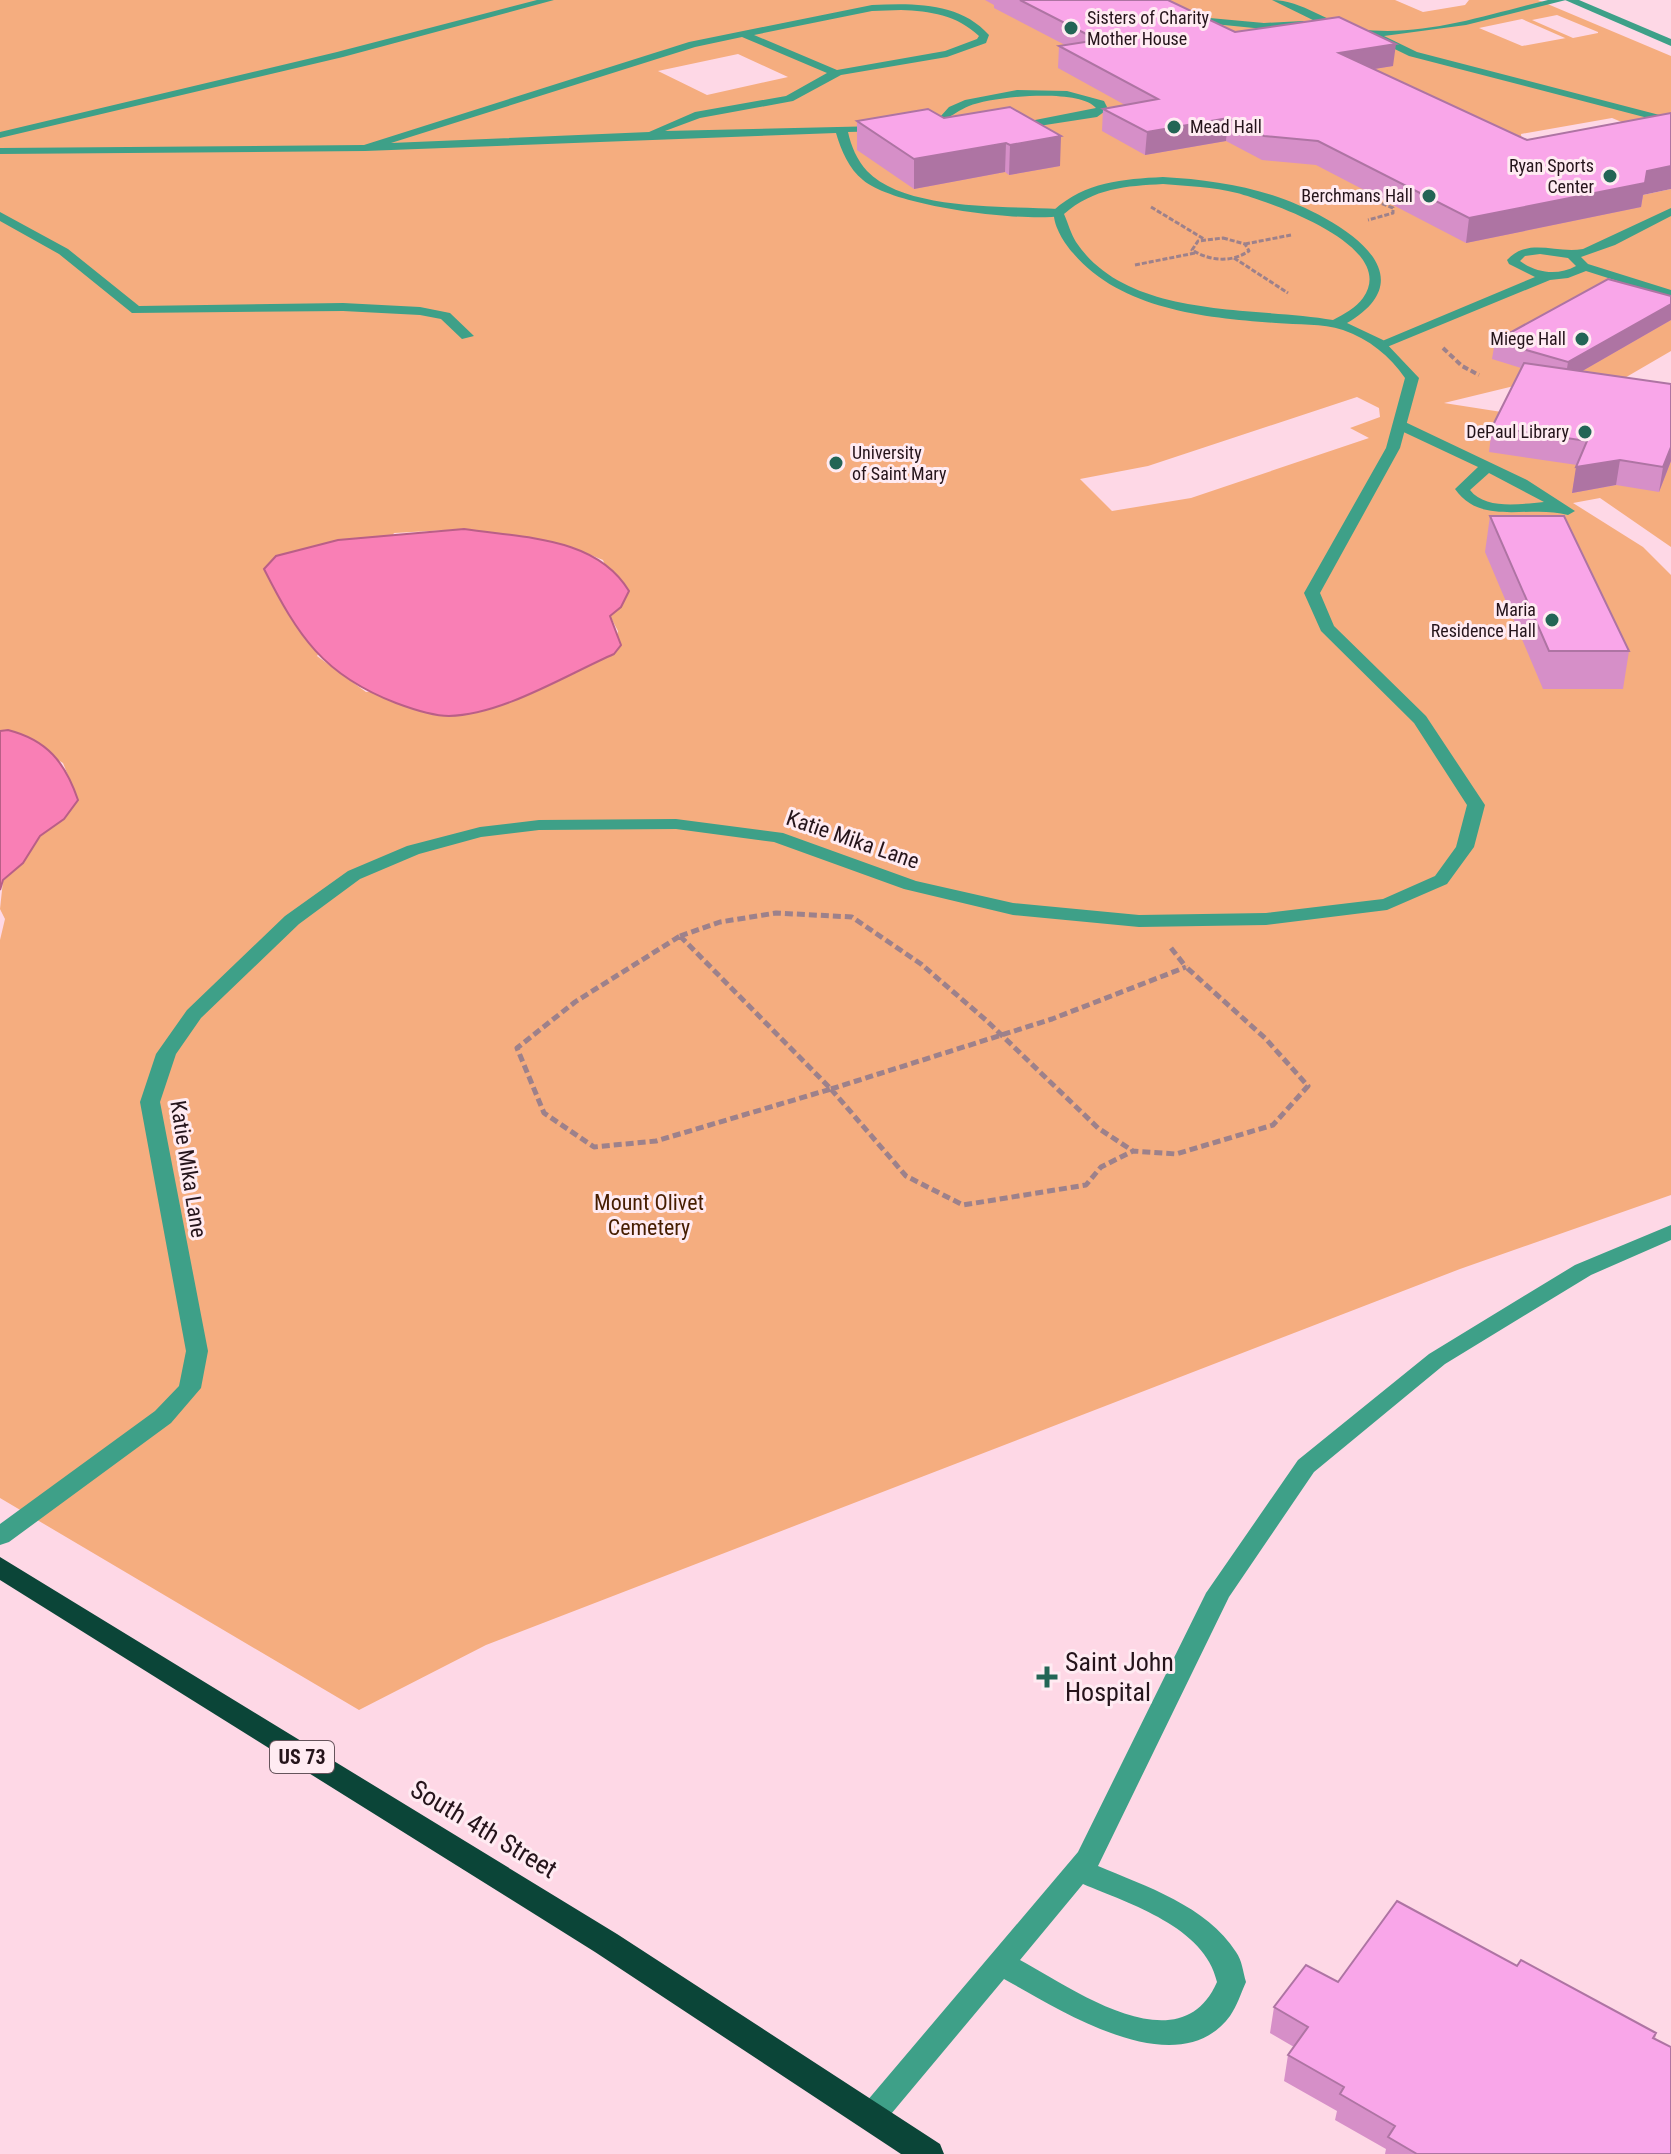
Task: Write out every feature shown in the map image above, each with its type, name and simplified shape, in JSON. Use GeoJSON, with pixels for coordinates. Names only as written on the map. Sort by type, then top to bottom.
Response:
{"type":"FeatureCollection","features":[{"type":"Feature","properties":{"kind":"highway","name":"South 4th Street"},"geometry":{"type":"LineString","coordinates":[[0,1567],[606,1943],[928,2154]]}},
{"type":"Feature","properties":{"kind":"street"},"geometry":{"type":"LineString","coordinates":[[0,135],[339,55],[549,0]]}},
{"type":"Feature","properties":{"kind":"street"},"geometry":{"type":"LineString","coordinates":[[1277,0],[1323,22],[1370,33],[1413,54],[1671,121]]}},
{"type":"Feature","properties":{"kind":"street"},"geometry":{"type":"LineString","coordinates":[[1370,33],[1488,17],[1561,0]]}},
{"type":"Feature","properties":{"kind":"street"},"geometry":{"type":"LineString","coordinates":[[1570,0],[1671,43]]}},
{"type":"Feature","properties":{"kind":"street"},"geometry":{"type":"LineString","coordinates":[[365,148],[693,44],[743,34],[898,7],[948,14],[984,35],[982,41],[951,55],[835,73],[799,96],[680,121],[652,135]]}},
{"type":"Feature","properties":{"kind":"street"},"geometry":{"type":"LineString","coordinates":[[1178,18],[1264,26],[1323,22]]}},
{"type":"Feature","properties":{"kind":"street"},"geometry":{"type":"LineString","coordinates":[[743,34],[835,73]]}},
{"type":"Feature","properties":{"kind":"street"},"geometry":{"type":"LineString","coordinates":[[915,129],[944,119],[947,112],[958,105],[1037,91],[1081,94],[1100,103],[1102,109],[1097,114],[999,130]]}},
{"type":"Feature","properties":{"kind":"street"},"geometry":{"type":"LineString","coordinates":[[841,129],[845,149],[861,171],[875,183],[946,203],[1058,213],[1075,198],[1114,185],[1158,182],[1208,185],[1263,197],[1317,217],[1366,253],[1376,280],[1370,298],[1336,324]]}},
{"type":"Feature","properties":{"kind":"street"},"geometry":{"type":"LineString","coordinates":[[0,151],[365,148],[652,135],[957,129]]}},
{"type":"Feature","properties":{"kind":"street"},"geometry":{"type":"LineString","coordinates":[[1584,267],[1572,274],[1551,275],[1528,272],[1513,260],[1530,251],[1572,255],[1593,253],[1638,226],[1671,212]]}},
{"type":"Feature","properties":{"kind":"street"},"geometry":{"type":"LineString","coordinates":[[1058,213],[1071,247],[1081,260],[1098,272],[1162,301],[1217,314],[1336,324],[1382,344],[1551,275]]}},
{"type":"Feature","properties":{"kind":"street"},"geometry":{"type":"LineString","coordinates":[[0,216],[50,243],[83,266],[122,303],[137,310],[343,307],[420,311],[445,316],[467,336]]}},
{"type":"Feature","properties":{"kind":"street"},"geometry":{"type":"LineString","coordinates":[[1572,255],[1580,259],[1584,267],[1671,294]]}},
{"type":"Feature","properties":{"kind":"street","name":"Katie Mika Lane"},"geometry":{"type":"LineString","coordinates":[[0,1536],[163,1417],[190,1388],[197,1351],[150,1102],[166,1054],[194,1014],[292,920],[354,875],[413,850],[480,832],[539,825],[676,824],[777,837],[910,885],[1013,909],[1151,921],[1266,919],[1387,904],[1441,880],[1465,847],[1476,805],[1444,749],[1408,705],[1325,628],[1312,593],[1393,448],[1400,425],[1412,378],[1400,360],[1382,344]]}},
{"type":"Feature","properties":{"kind":"street"},"geometry":{"type":"LineString","coordinates":[[1400,425],[1487,467],[1565,509],[1498,508],[1464,496],[1462,489],[1487,467]]}},
{"type":"Feature","properties":{"kind":"street"},"geometry":{"type":"LineString","coordinates":[[871,2117],[1088,1859],[1218,1593],[1306,1466],[1437,1359],[1583,1270],[1671,1232]]}},
{"type":"Feature","properties":{"kind":"street"},"geometry":{"type":"LineString","coordinates":[[1000,1963],[1131,2028],[1163,2033],[1194,2027],[1216,2011],[1230,1995],[1232,1980],[1222,1955],[1203,1930],[1166,1909],[1078,1870]]}},
{"type":"Feature","properties":{"kind":"path"},"geometry":{"type":"LineString","coordinates":[[1098,272],[1196,253],[1226,259],[1242,256],[1249,251],[1239,242],[1205,239],[1114,185]]}},
{"type":"Feature","properties":{"kind":"path"},"geometry":{"type":"LineString","coordinates":[[1196,253],[1192,250],[1193,244],[1205,239]]}},
{"type":"Feature","properties":{"kind":"path"},"geometry":{"type":"LineString","coordinates":[[1412,331],[1437,343],[1462,366],[1479,375]]}},
{"type":"Feature","properties":{"kind":"path"},"geometry":{"type":"LineString","coordinates":[[1151,921],[1186,967],[1265,1038],[1308,1086],[1273,1125],[1176,1154],[1133,1151],[1098,1128],[1001,1034],[921,964],[852,917],[776,913],[720,922],[680,936],[575,1002],[517,1048],[544,1113],[594,1147],[656,1141],[1001,1034],[1128,992],[1186,967]]}},
{"type":"Feature","properties":{"kind":"path"},"geometry":{"type":"LineString","coordinates":[[680,936],[831,1089],[906,1176],[963,1205],[1086,1185],[1101,1167],[1133,1151]]}},
{"type":"Feature","properties":{"kind":"green space","name":"University of Saint Mary"},"geometry":{"type":"Polygon","coordinates":[[[0,0],[1395,0],[1423,12],[1465,5],[1469,0],[1538,0],[1671,56],[1671,135],[1643,195],[1671,189],[1671,351],[1616,383],[1514,386],[1444,403],[1508,413],[1583,466],[1572,492],[1616,485],[1671,461],[1671,547],[1600,498],[1573,503],[1643,547],[1671,575],[1671,1195],[1460,1269],[486,1645],[359,1710],[0,1498],[0,940],[5,919],[0,909],[3,881],[23,863],[40,836],[64,819],[78,800],[63,763],[8,730],[0,731],[0,0]],[[1557,15],[1532,20],[1573,38],[1598,33],[1557,15]],[[1522,19],[1479,28],[1522,46],[1566,38],[1522,19]],[[738,54],[658,71],[707,95],[788,77],[738,54]],[[1612,118],[1521,134],[1522,144],[1624,123],[1612,118]],[[1357,397],[1148,466],[1080,479],[1112,511],[1191,498],[1369,438],[1350,428],[1380,417],[1379,408],[1357,397]],[[464,529],[394,533],[317,656],[366,692],[587,666],[614,654],[618,631],[610,616],[621,607],[603,560],[568,546],[464,529]]]}},
{"type":"Feature","properties":{"kind":"shaded area"},"geometry":{"type":"Polygon","coordinates":[[[464,529],[556,543],[597,559],[615,573],[629,591],[621,607],[610,616],[621,645],[614,654],[490,709],[449,716],[429,713],[371,692],[331,666],[301,633],[264,569],[276,556],[338,540],[464,529]]]}},
{"type":"Feature","properties":{"kind":"shaded area"},"geometry":{"type":"Polygon","coordinates":[[[8,730],[34,740],[53,754],[67,774],[78,800],[64,819],[40,836],[23,863],[3,880],[0,890],[0,731],[8,730]]]}},
{"type":"Feature","properties":{"kind":"building"},"geometry":{"type":"Polygon","coordinates":[[[1020,0],[1168,0],[1235,32],[1339,17],[1396,44],[1339,53],[1527,140],[1671,113],[1671,166],[1647,171],[1645,183],[1469,218],[1318,141],[1264,136],[1228,118],[1147,132],[1103,109],[1158,99],[1059,46],[1098,40],[1020,0]]]}},
{"type":"Feature","properties":{"kind":"building"},"geometry":{"type":"Polygon","coordinates":[[[1010,107],[1061,136],[914,159],[857,121],[928,109],[944,118],[1010,107]]]}},
{"type":"Feature","properties":{"kind":"building"},"geometry":{"type":"Polygon","coordinates":[[[1608,279],[1671,296],[1671,304],[1568,362],[1495,341],[1608,279]]]}},
{"type":"Feature","properties":{"kind":"building","name":"DePaul Library"},"geometry":{"type":"Polygon","coordinates":[[[1524,363],[1671,384],[1671,447],[1663,467],[1620,460],[1576,467],[1587,441],[1492,427],[1524,363]]]}},
{"type":"Feature","properties":{"kind":"building"},"geometry":{"type":"Polygon","coordinates":[[[1490,516],[1564,516],[1629,651],[1549,651],[1490,516]]]}},
{"type":"Feature","properties":{"kind":"building"},"geometry":{"type":"Polygon","coordinates":[[[1397,1901],[1517,1966],[1521,1960],[1656,2033],[1653,2038],[1671,2047],[1671,2154],[1417,2154],[1388,2137],[1395,2126],[1340,2094],[1344,2087],[1288,2055],[1308,2027],[1274,2007],[1306,1965],[1338,1982],[1397,1901]]]}},
{"type":"Feature","properties":{"kind":"place","name":"Sisters of Charity Mother House"},"geometry":{"type":"Point","coordinates":[1071,28]}},
{"type":"Feature","properties":{"kind":"place","name":"Mead Hall"},"geometry":{"type":"Point","coordinates":[1174,127]}},
{"type":"Feature","properties":{"kind":"place","name":"Ryan Sports Center"},"geometry":{"type":"Point","coordinates":[1610,176]}},
{"type":"Feature","properties":{"kind":"place","name":"Berchmans Hall"},"geometry":{"type":"Point","coordinates":[1429,196]}},
{"type":"Feature","properties":{"kind":"place","name":"Miege Hall"},"geometry":{"type":"Point","coordinates":[1582,339]}},
{"type":"Feature","properties":{"kind":"place","name":"DePaul Library"},"geometry":{"type":"Point","coordinates":[1585,432]}},
{"type":"Feature","properties":{"kind":"place","name":"University of Saint Mary"},"geometry":{"type":"Point","coordinates":[836,463]}},
{"type":"Feature","properties":{"kind":"place","name":"Maria Residence Hall"},"geometry":{"type":"Point","coordinates":[1552,620]}},
{"type":"Feature","properties":{"kind":"place","name":"Saint John Hospital"},"geometry":{"type":"Point","coordinates":[1047,1677]}},
{"type":"Feature","properties":{"kind":"park label","name":"Mount Olivet Cemetery"},"geometry":{"type":"Point","coordinates":[649,1214]}}]}
